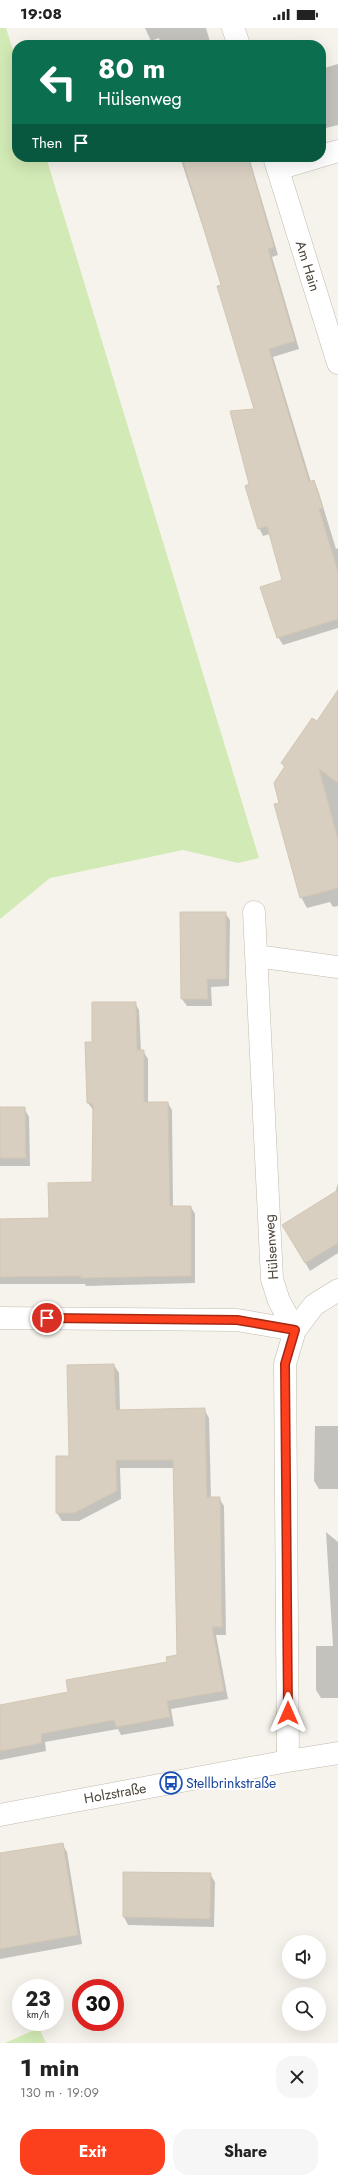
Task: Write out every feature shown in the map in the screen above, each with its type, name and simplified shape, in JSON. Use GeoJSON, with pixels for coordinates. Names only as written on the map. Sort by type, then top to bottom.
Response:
{"type":"FeatureCollection","features":[{"type":"Feature","properties":{"kind":"street"},"geometry":{"type":"LineString","coordinates":[[233,28],[237,40]]}},
{"type":"Feature","properties":{"kind":"street","name":"Am Hain"},"geometry":{"type":"LineString","coordinates":[[326,155],[338,151]]}},
{"type":"Feature","properties":{"kind":"street","name":"Am Hain"},"geometry":{"type":"LineString","coordinates":[[276,163],[338,363]]}},
{"type":"Feature","properties":{"kind":"street","name":"Hülsenweg"},"geometry":{"type":"LineString","coordinates":[[254,912],[272,1279],[279,1301],[295,1330]]}},
{"type":"Feature","properties":{"kind":"street"},"geometry":{"type":"LineString","coordinates":[[256,956],[338,967]]}},
{"type":"Feature","properties":{"kind":"street"},"geometry":{"type":"LineString","coordinates":[[338,1290],[314,1305],[295,1330],[285,1364],[288,1760],[338,1753]]}},
{"type":"Feature","properties":{"kind":"street"},"geometry":{"type":"LineString","coordinates":[[0,1318],[237,1320],[295,1330]]}},
{"type":"Feature","properties":{"kind":"street","name":"Holzstraße"},"geometry":{"type":"LineString","coordinates":[[0,1814],[288,1760]]}},
{"type":"Feature","properties":{"kind":"green space"},"geometry":{"type":"Polygon","coordinates":[[[0,28],[6,28],[12,47],[12,162],[48,162],[259,858],[238,863],[183,850],[50,878],[0,919],[0,28]]]}},
{"type":"Feature","properties":{"kind":"green space"},"geometry":{"type":"Polygon","coordinates":[[[32,2031],[40,2031],[46,2043],[5,2043],[32,2031]]]}},
{"type":"Feature","properties":{"kind":"building"},"geometry":{"type":"Polygon","coordinates":[[[184,162],[249,162],[274,247],[268,249],[295,341],[269,349],[309,482],[314,480],[323,508],[319,509],[338,572],[338,619],[277,638],[260,587],[282,580],[267,526],[258,529],[245,486],[249,484],[230,411],[254,409],[217,286],[221,285],[184,162]]]}},
{"type":"Feature","properties":{"kind":"building"},"geometry":{"type":"Polygon","coordinates":[[[338,690],[338,783],[319,769],[338,840],[338,888],[300,898],[274,804],[279,803],[274,783],[285,766],[281,763],[312,718],[317,721],[338,690]]]}},
{"type":"Feature","properties":{"kind":"building"},"geometry":{"type":"Polygon","coordinates":[[[180,912],[226,912],[226,979],[207,979],[208,999],[181,999],[180,912]]]}},
{"type":"Feature","properties":{"kind":"building"},"geometry":{"type":"Polygon","coordinates":[[[92,1002],[136,1002],[137,1050],[144,1050],[144,1102],[168,1102],[170,1206],[191,1206],[191,1276],[81,1278],[81,1276],[0,1277],[0,1219],[49,1218],[48,1183],[92,1182],[93,1104],[87,1103],[85,1042],[92,1042],[92,1002]]]}},
{"type":"Feature","properties":{"kind":"building"},"geometry":{"type":"Polygon","coordinates":[[[0,1107],[25,1107],[26,1158],[0,1158],[0,1107]]]}},
{"type":"Feature","properties":{"kind":"building"},"geometry":{"type":"Polygon","coordinates":[[[338,1190],[338,1243],[305,1263],[282,1225],[338,1190]]]}},
{"type":"Feature","properties":{"kind":"building"},"geometry":{"type":"Polygon","coordinates":[[[114,1364],[116,1410],[205,1408],[207,1497],[220,1497],[222,1627],[212,1627],[224,1691],[167,1701],[170,1717],[116,1727],[114,1720],[41,1734],[42,1743],[0,1751],[0,1705],[68,1692],[66,1680],[167,1662],[166,1657],[177,1655],[173,1460],[116,1460],[117,1491],[74,1513],[56,1513],[56,1456],[69,1456],[67,1365],[114,1364]]]}},
{"type":"Feature","properties":{"kind":"building"},"geometry":{"type":"Polygon","coordinates":[[[63,1843],[78,1935],[0,1949],[0,1853],[63,1843]]]}},
{"type":"Feature","properties":{"kind":"building"},"geometry":{"type":"Polygon","coordinates":[[[123,1872],[211,1873],[210,1919],[123,1917],[123,1872]]]}},
{"type":"Feature","properties":{"kind":"place","name":"Stellbrinkstraße"},"geometry":{"type":"Point","coordinates":[171,1783]}},
{"type":"Feature","properties":{"kind":"route"},"geometry":{"type":"LineString","coordinates":[[47,1318],[237,1320],[295,1330],[285,1364],[288,1713]]}}]}
